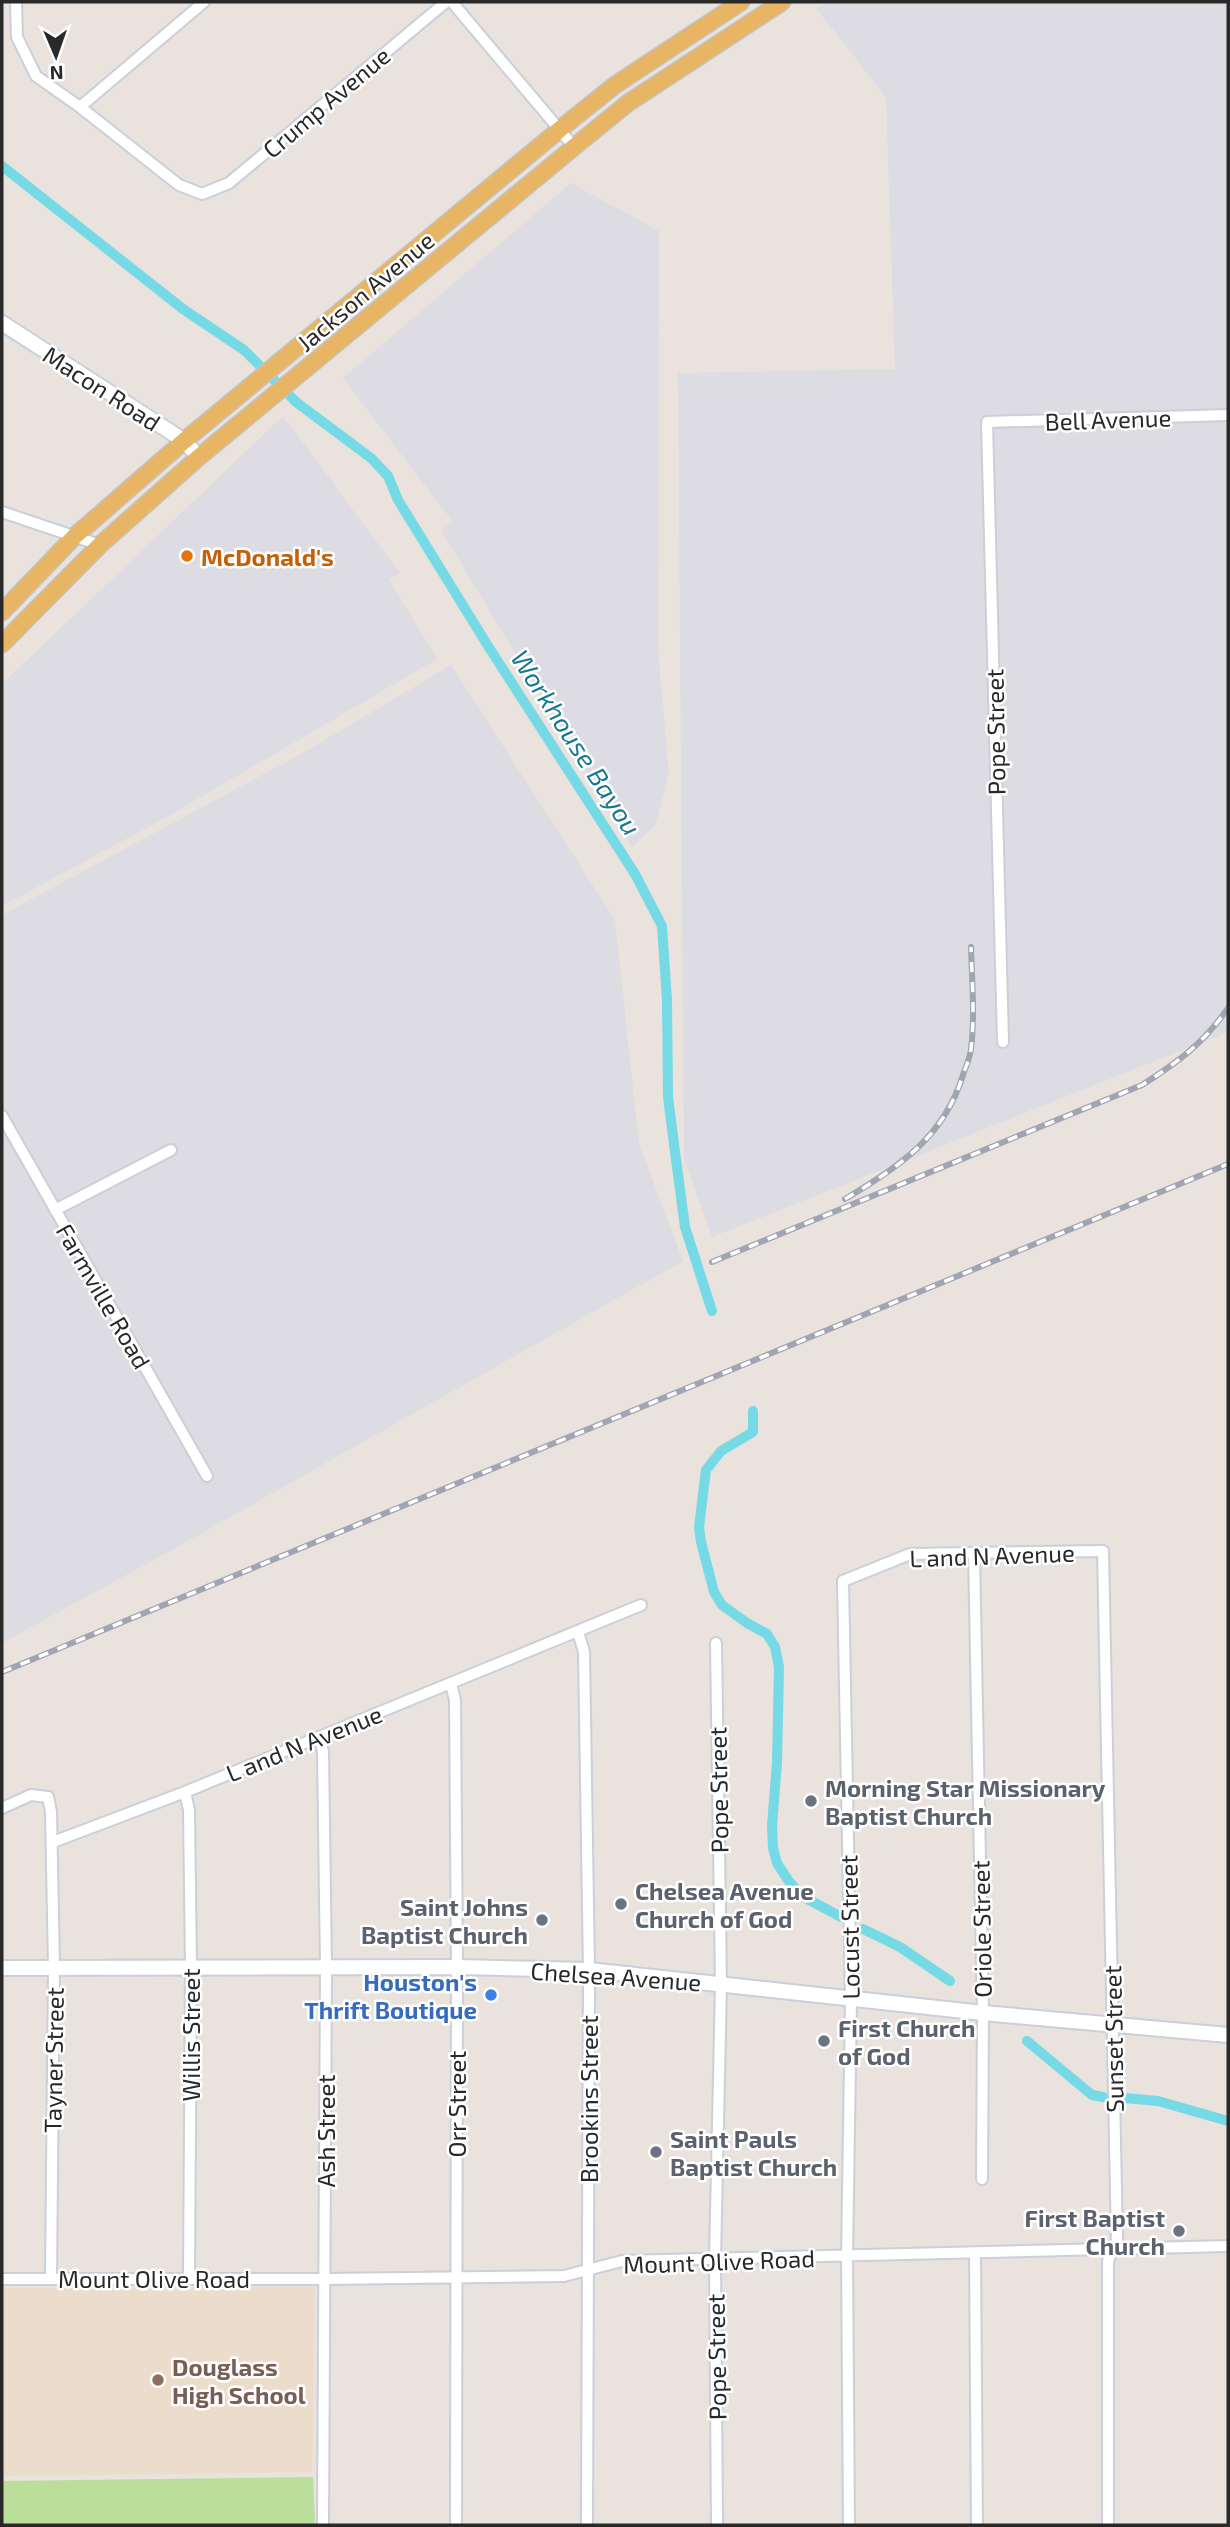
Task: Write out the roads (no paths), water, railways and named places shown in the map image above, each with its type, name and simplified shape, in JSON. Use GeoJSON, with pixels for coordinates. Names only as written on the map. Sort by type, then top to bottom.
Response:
{"type":"FeatureCollection","features":[{"type":"Feature","properties":{"kind":"main road","name":"Jackson Avenue"},"geometry":{"type":"LineString","coordinates":[[2,612],[75,536],[184,441],[559,130],[615,85],[741,2]]}},
{"type":"Feature","properties":{"kind":"main road","name":"Jackson Avenue"},"geometry":{"type":"LineString","coordinates":[[2,644],[100,545],[199,457],[628,103],[782,2]]}},
{"type":"Feature","properties":{"kind":"main road","name":"Macon Road"},"geometry":{"type":"LineString","coordinates":[[2,323],[184,441],[199,457]]}},
{"type":"Feature","properties":{"kind":"main road","name":"Chelsea Avenue"},"geometry":{"type":"LineString","coordinates":[[2,1968],[457,1967],[589,1970],[983,2013],[1228,2035]]}},
{"type":"Feature","properties":{"kind":"street"},"geometry":{"type":"LineString","coordinates":[[16,2],[17,37],[36,76],[79,107],[205,2]]}},
{"type":"Feature","properties":{"kind":"street","name":"Crump Avenue"},"geometry":{"type":"LineString","coordinates":[[79,107],[179,185],[202,194],[229,183],[446,2]]}},
{"type":"Feature","properties":{"kind":"street"},"geometry":{"type":"LineString","coordinates":[[452,2],[574,148]]}},
{"type":"Feature","properties":{"kind":"street","name":"Bell Avenue"},"geometry":{"type":"LineString","coordinates":[[987,422],[1228,415]]}},
{"type":"Feature","properties":{"kind":"street","name":"Pope Street"},"geometry":{"type":"LineString","coordinates":[[987,422],[1003,1042]]}},
{"type":"Feature","properties":{"kind":"street"},"geometry":{"type":"LineString","coordinates":[[2,512],[100,545]]}},
{"type":"Feature","properties":{"kind":"street","name":"Farmville Road"},"geometry":{"type":"LineString","coordinates":[[2,1116],[207,1476]]}},
{"type":"Feature","properties":{"kind":"street"},"geometry":{"type":"LineString","coordinates":[[55,1210],[172,1150]]}},
{"type":"Feature","properties":{"kind":"street","name":"L and N Avenue"},"geometry":{"type":"LineString","coordinates":[[843,1581],[910,1554],[1104,1551]]}},
{"type":"Feature","properties":{"kind":"street","name":"Sunset Street"},"geometry":{"type":"LineString","coordinates":[[1104,1551],[1117,2240],[1108,2262],[1108,2525]]}},
{"type":"Feature","properties":{"kind":"street","name":"Oriole Street"},"geometry":{"type":"LineString","coordinates":[[974,1553],[983,2013],[982,2179]]}},
{"type":"Feature","properties":{"kind":"street","name":"Locust Street"},"geometry":{"type":"LineString","coordinates":[[843,1581],[851,1999],[847,2257],[849,2525]]}},
{"type":"Feature","properties":{"kind":"street","name":"L and N Avenue"},"geometry":{"type":"LineString","coordinates":[[53,1842],[185,1792],[641,1605]]}},
{"type":"Feature","properties":{"kind":"street","name":"Brookins Street"},"geometry":{"type":"LineString","coordinates":[[578,1632],[584,1652],[589,1970],[587,2525]]}},
{"type":"Feature","properties":{"kind":"street","name":"Pope Street"},"geometry":{"type":"LineString","coordinates":[[716,1643],[721,1984],[715,2260],[717,2525]]}},
{"type":"Feature","properties":{"kind":"street","name":"Orr Street"},"geometry":{"type":"LineString","coordinates":[[451,1684],[455,1700],[457,1967],[456,2525]]}},
{"type":"Feature","properties":{"kind":"street","name":"Ash Street"},"geometry":{"type":"LineString","coordinates":[[318,1737],[323,1751],[326,1968],[323,2525]]}},
{"type":"Feature","properties":{"kind":"street","name":"Willis Street"},"geometry":{"type":"LineString","coordinates":[[185,1792],[189,1810],[191,1968],[189,2278]]}},
{"type":"Feature","properties":{"kind":"street"},"geometry":{"type":"LineString","coordinates":[[2,1808],[31,1796],[48,1797],[53,1842]]}},
{"type":"Feature","properties":{"kind":"street","name":"Tayner Street"},"geometry":{"type":"LineString","coordinates":[[51,2278],[53,1842]]}},
{"type":"Feature","properties":{"kind":"street","name":"Mount Olive Road"},"geometry":{"type":"LineString","coordinates":[[2,2279],[564,2276],[622,2261],[1228,2246]]}},
{"type":"Feature","properties":{"kind":"street"},"geometry":{"type":"LineString","coordinates":[[975,2253],[977,2525]]}},
{"type":"Feature","properties":{"kind":"waterway","name":"Workhouse Bayou"},"geometry":{"type":"LineString","coordinates":[[2,166],[183,309],[244,350],[296,402],[371,458],[388,476],[398,500],[488,646],[635,874],[662,926],[667,1000],[668,1097],[675,1152],[685,1227],[712,1311]]}},
{"type":"Feature","properties":{"kind":"waterway","name":"Workhouse Bayou"},"geometry":{"type":"LineString","coordinates":[[753,1411],[753,1432],[721,1451],[706,1470],[699,1527],[701,1542],[714,1592],[722,1605],[767,1634],[775,1647],[779,1667],[777,1762],[772,1826],[777,1863],[802,1896],[841,1917]]}},
{"type":"Feature","properties":{"kind":"waterway","name":"Workhouse Bayou"},"geometry":{"type":"LineString","coordinates":[[863,1929],[900,1947],[950,1981]]}},
{"type":"Feature","properties":{"kind":"waterway","name":"Workhouse Bayou"},"geometry":{"type":"LineString","coordinates":[[1027,2041],[1092,2095],[1103,2097]]}},
{"type":"Feature","properties":{"kind":"waterway","name":"Workhouse Bayou"},"geometry":{"type":"LineString","coordinates":[[1125,2098],[1158,2101],[1228,2121]]}},
{"type":"Feature","properties":{"kind":"railway"},"geometry":{"type":"LineString","coordinates":[[845,1199],[884,1175],[917,1148],[932,1133],[955,1097],[971,1049],[971,947]]}},
{"type":"Feature","properties":{"kind":"railway"},"geometry":{"type":"LineString","coordinates":[[712,1262],[1142,1085],[1189,1051],[1228,1008]]}},
{"type":"Feature","properties":{"kind":"railway"},"geometry":{"type":"LineString","coordinates":[[2,1672],[1228,1164]]}},
{"type":"Feature","properties":{"kind":"place","name":"McDonald's"},"geometry":{"type":"Point","coordinates":[187,556]}},
{"type":"Feature","properties":{"kind":"place","name":"Morning Star Missionary Baptist Church"},"geometry":{"type":"Point","coordinates":[811,1801]}},
{"type":"Feature","properties":{"kind":"place","name":"Chelsea Avenue Church of God"},"geometry":{"type":"Point","coordinates":[621,1904]}},
{"type":"Feature","properties":{"kind":"place","name":"Saint Johns Baptist Church"},"geometry":{"type":"Point","coordinates":[542,1920]}},
{"type":"Feature","properties":{"kind":"place","name":"Houston's Thrift Boutique"},"geometry":{"type":"Point","coordinates":[491,1995]}},
{"type":"Feature","properties":{"kind":"place","name":"First Church of God"},"geometry":{"type":"Point","coordinates":[824,2041]}},
{"type":"Feature","properties":{"kind":"place","name":"Saint Pauls Baptist Church"},"geometry":{"type":"Point","coordinates":[656,2152]}},
{"type":"Feature","properties":{"kind":"place","name":"First Baptist Church"},"geometry":{"type":"Point","coordinates":[1179,2231]}},
{"type":"Feature","properties":{"kind":"place","name":"Douglass High School"},"geometry":{"type":"Point","coordinates":[158,2380]}}]}
